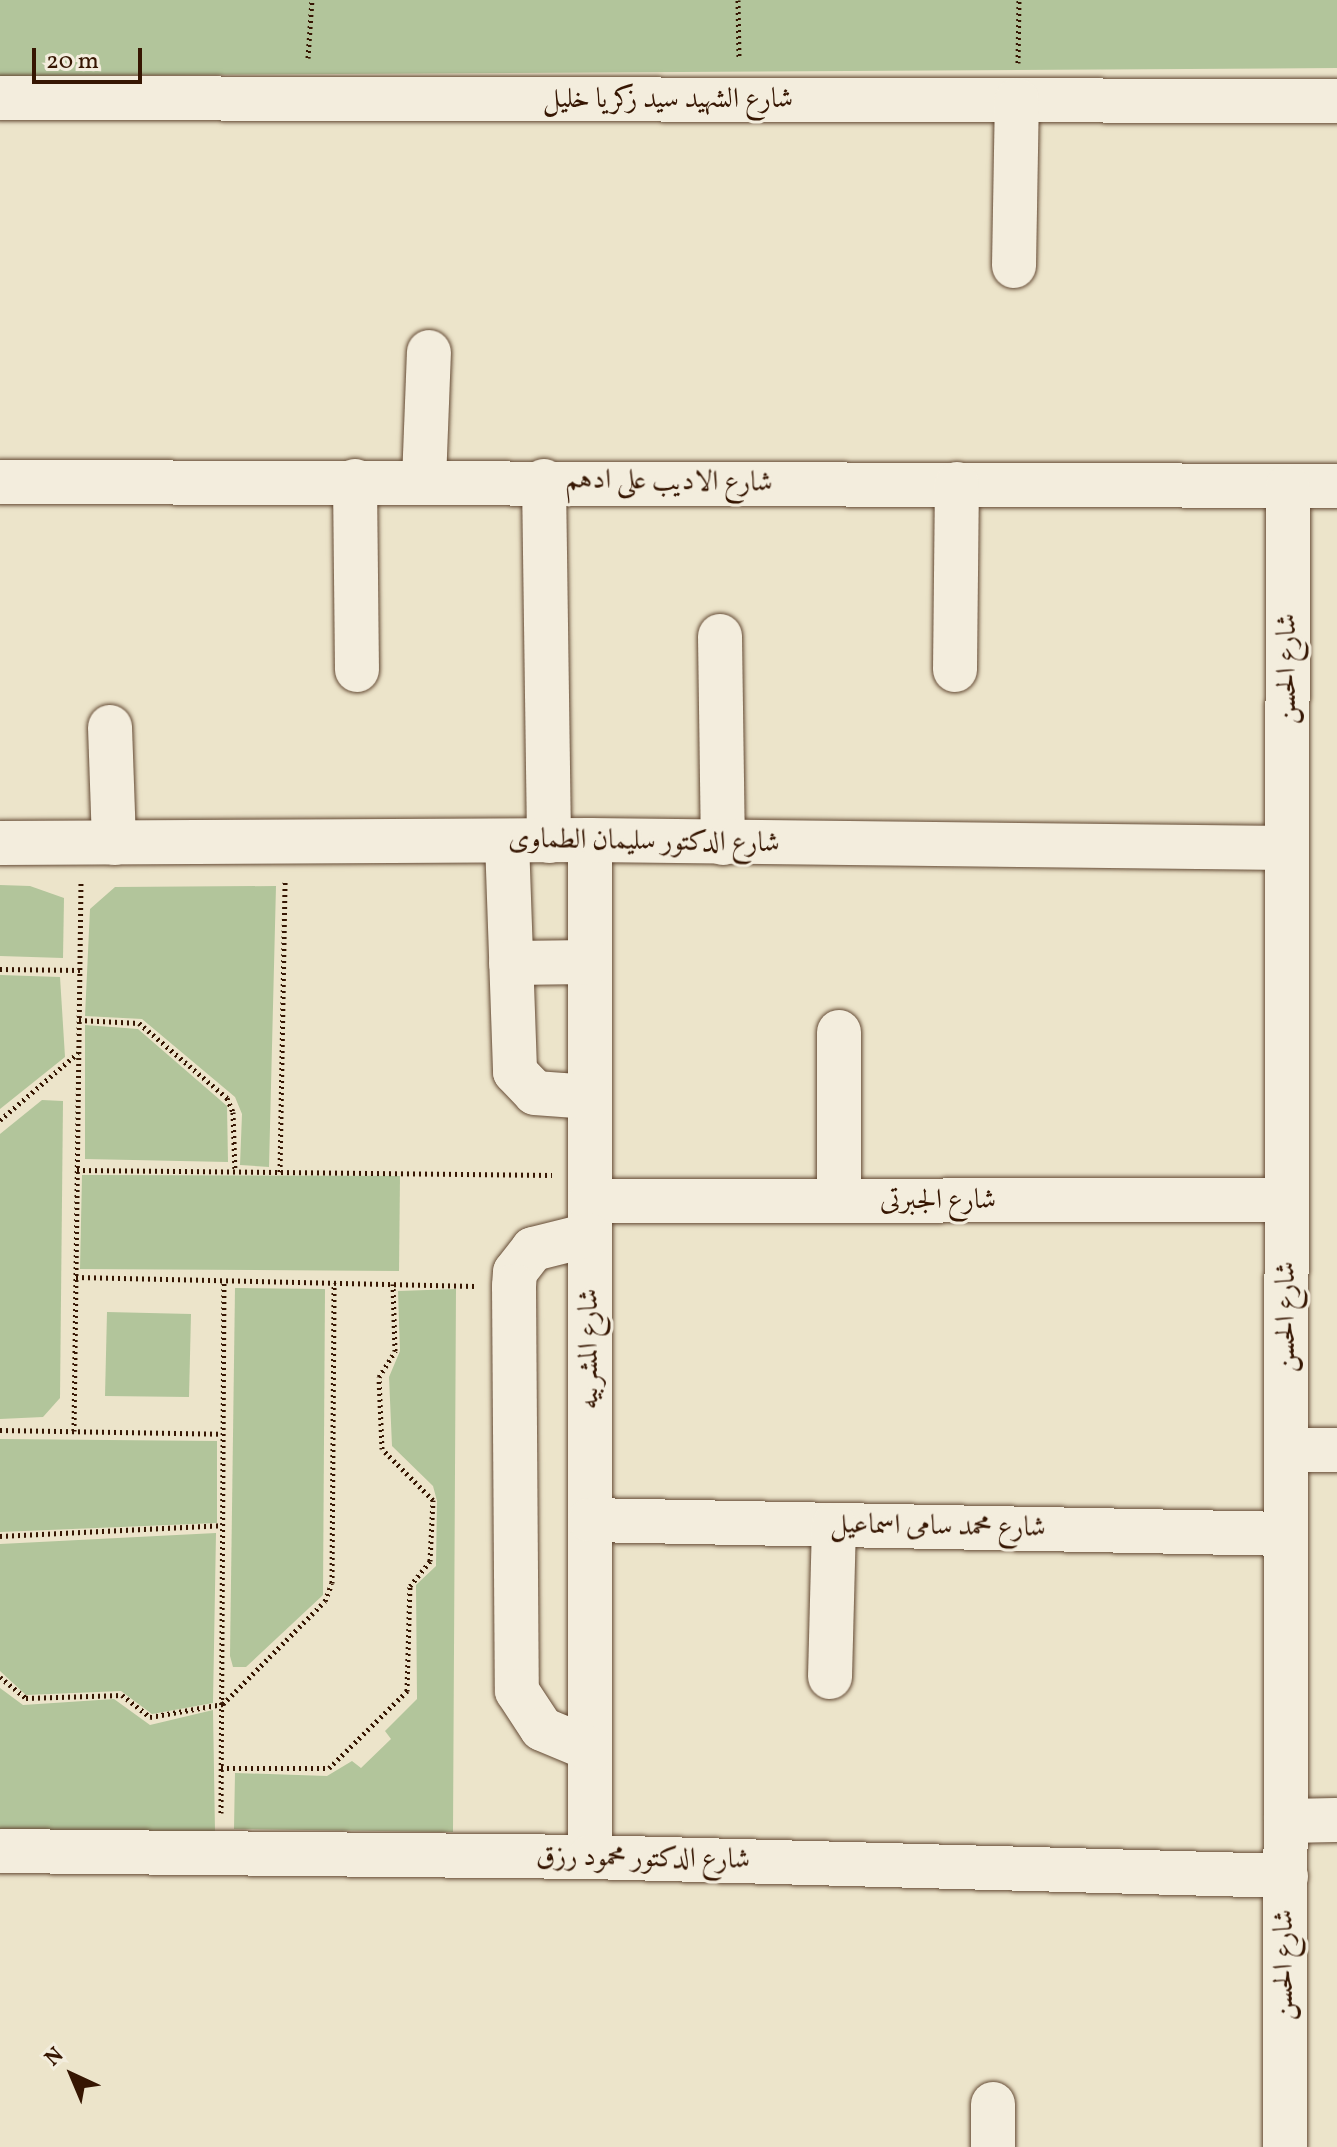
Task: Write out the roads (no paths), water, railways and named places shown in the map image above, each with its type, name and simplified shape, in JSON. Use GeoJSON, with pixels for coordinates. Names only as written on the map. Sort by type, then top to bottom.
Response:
{"type":"FeatureCollection","features":[{"type":"Feature","properties":{"kind":"street","name":"شارع الشهيد سيد زكريا خليل"},"geometry":{"type":"LineString","coordinates":[[0,98],[1337,101]]}},
{"type":"Feature","properties":{"kind":"street"},"geometry":{"type":"LineString","coordinates":[[1014,266],[1017,100]]}},
{"type":"Feature","properties":{"kind":"street"},"geometry":{"type":"LineString","coordinates":[[424,481],[429,352]]}},
{"type":"Feature","properties":{"kind":"street"},"geometry":{"type":"LineString","coordinates":[[355,481],[357,670]]}},
{"type":"Feature","properties":{"kind":"street"},"geometry":{"type":"LineString","coordinates":[[544,481],[549,841],[511,963],[514,1057],[522,1085],[548,1096],[590,1097]]}},
{"type":"Feature","properties":{"kind":"street","name":"شارع الاديب على ادهم"},"geometry":{"type":"LineString","coordinates":[[0,482],[544,481],[1337,486]]}},
{"type":"Feature","properties":{"kind":"street"},"geometry":{"type":"LineString","coordinates":[[955,670],[957,484]]}},
{"type":"Feature","properties":{"kind":"street","name":"شارع الحسن"},"geometry":{"type":"LineString","coordinates":[[1285,2147],[1288,487]]}},
{"type":"Feature","properties":{"kind":"street"},"geometry":{"type":"LineString","coordinates":[[720,636],[723,843]]}},
{"type":"Feature","properties":{"kind":"street"},"geometry":{"type":"LineString","coordinates":[[98,844],[110,727]]}},
{"type":"Feature","properties":{"kind":"street","name":"شارع الدكتور سليمان الطماوى"},"geometry":{"type":"LineString","coordinates":[[0,843],[549,841],[1287,848]]}},
{"type":"Feature","properties":{"kind":"street","name":"شارع المشربيه"},"geometry":{"type":"LineString","coordinates":[[549,841],[590,962],[590,1857]]}},
{"type":"Feature","properties":{"kind":"street"},"geometry":{"type":"LineString","coordinates":[[511,963],[590,962]]}},
{"type":"Feature","properties":{"kind":"street"},"geometry":{"type":"LineString","coordinates":[[839,1032],[839,1201]]}},
{"type":"Feature","properties":{"kind":"street","name":"شارع الجبرتى"},"geometry":{"type":"LineString","coordinates":[[590,1749],[542,1729],[517,1691],[514,1286],[515,1272],[533,1249],[590,1204],[1287,1200]]}},
{"type":"Feature","properties":{"kind":"street"},"geometry":{"type":"LineString","coordinates":[[1286,1450],[1337,1450]]}},
{"type":"Feature","properties":{"kind":"street","name":"شارع محمد سامى اسماعيل"},"geometry":{"type":"LineString","coordinates":[[590,1520],[1286,1534]]}},
{"type":"Feature","properties":{"kind":"street"},"geometry":{"type":"LineString","coordinates":[[830,1677],[834,1525]]}},
{"type":"Feature","properties":{"kind":"street"},"geometry":{"type":"LineString","coordinates":[[1286,1821],[1337,1820]]}},
{"type":"Feature","properties":{"kind":"street","name":"شارع الدكتور محمود رزق"},"geometry":{"type":"LineString","coordinates":[[0,1851],[222,1850],[590,1857],[1286,1876]]}},
{"type":"Feature","properties":{"kind":"street"},"geometry":{"type":"LineString","coordinates":[[993,2104],[993,2147]]}}]}
